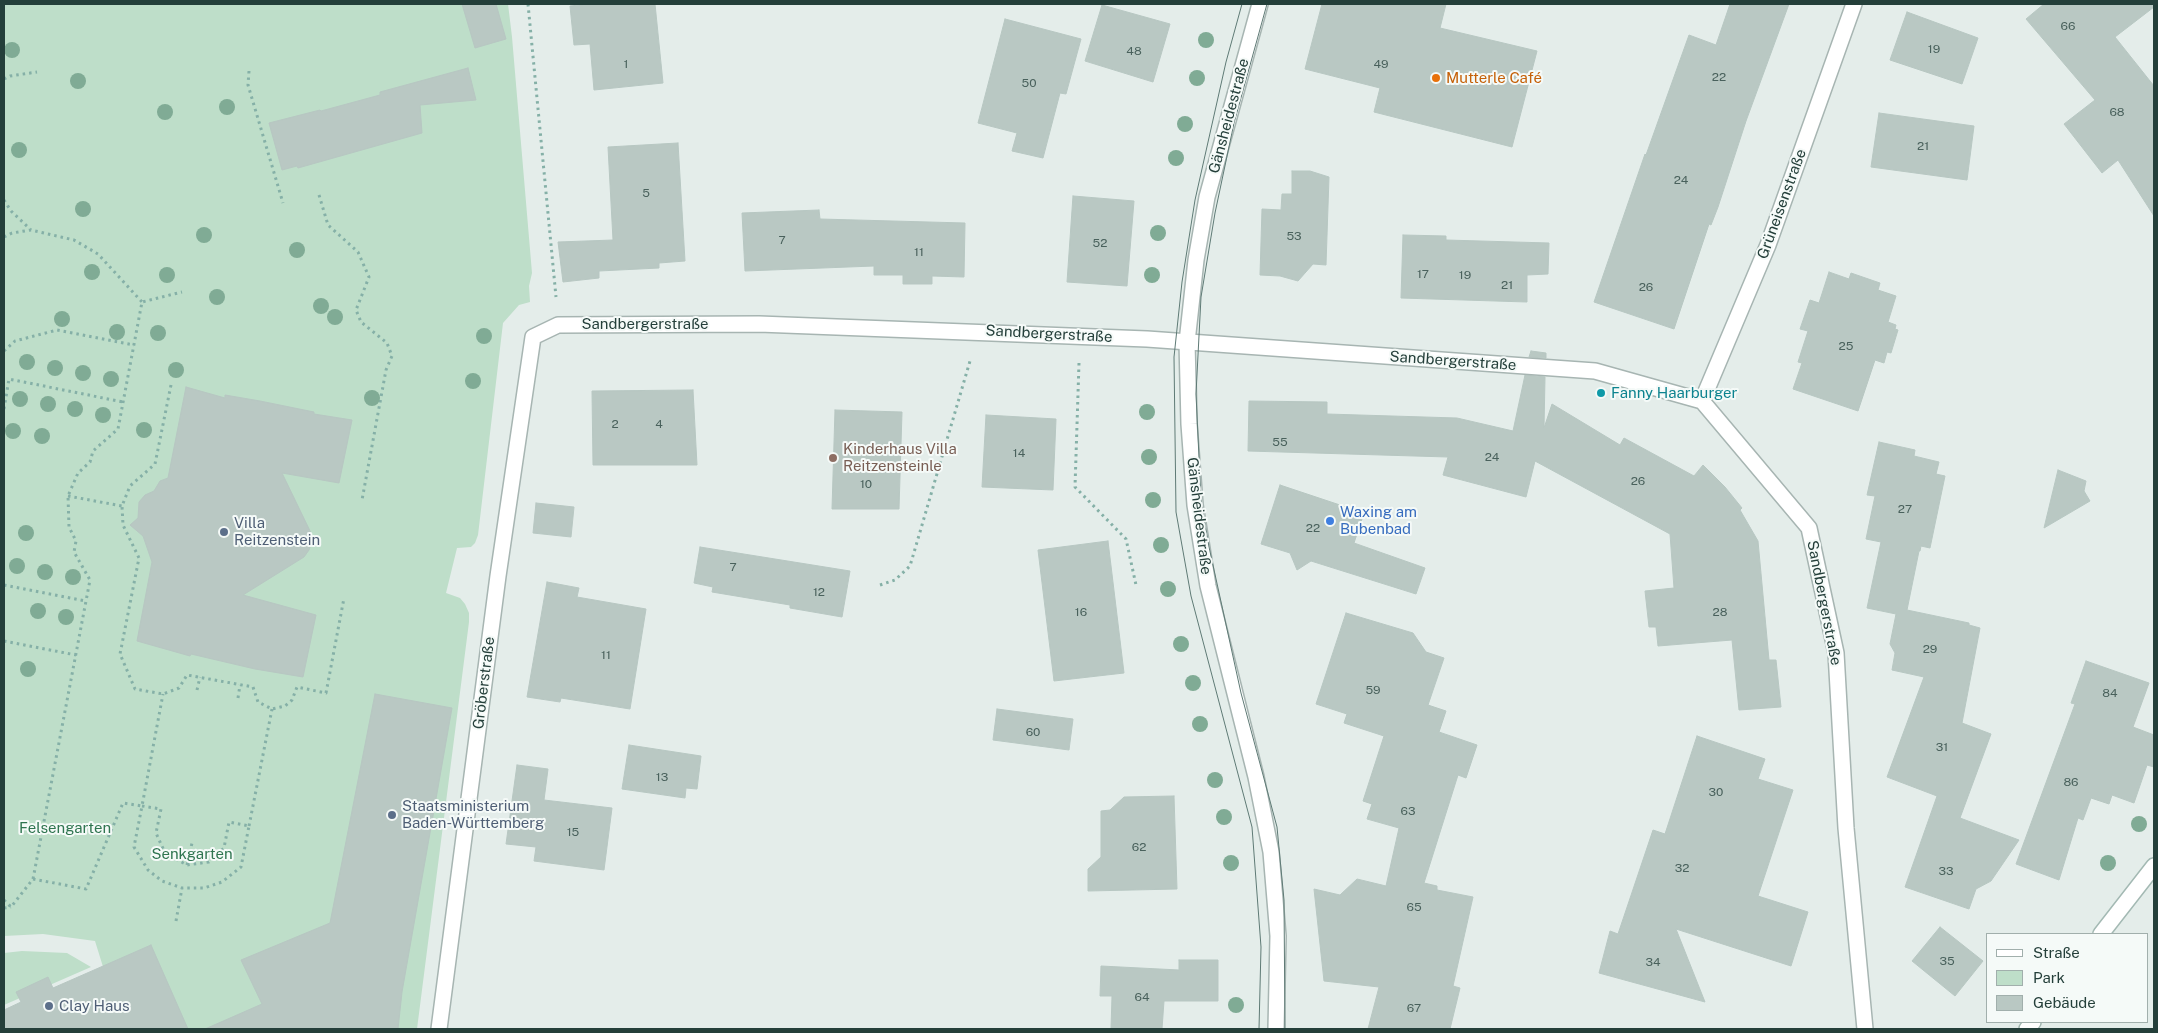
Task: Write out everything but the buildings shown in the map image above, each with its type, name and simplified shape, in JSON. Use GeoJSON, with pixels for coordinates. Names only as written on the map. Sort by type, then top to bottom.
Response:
{"type":"FeatureCollection","features":[{"type":"Feature","properties":{"kind":"street","name":"Gänsheidestraße"},"geometry":{"type":"LineString","coordinates":[[1260,4],[1207,197],[1196,260],[1187,342],[1195,505],[1208,586],[1256,777],[1270,852],[1278,936],[1276,1029]]}},
{"type":"Feature","properties":{"kind":"street","name":"Grüneisenstraße"},"geometry":{"type":"LineString","coordinates":[[1702,401],[1768,245],[1854,4]]}},
{"type":"Feature","properties":{"kind":"street","name":"Sandbergerstraße"},"geometry":{"type":"LineString","coordinates":[[533,337],[558,325],[759,324],[1080,335],[1595,371],[1702,401],[1809,528],[1836,654],[1846,828],[1865,1029]]}},
{"type":"Feature","properties":{"kind":"street","name":"Gröberstraße"},"geometry":{"type":"LineString","coordinates":[[439,1029],[498,576],[533,337]]}},
{"type":"Feature","properties":{"kind":"street"},"geometry":{"type":"LineString","coordinates":[[2102,933],[2154,866]]}},
{"type":"Feature","properties":{"kind":"path"},"geometry":{"type":"LineString","coordinates":[[528,4],[558,325]]}},
{"type":"Feature","properties":{"kind":"path"},"geometry":{"type":"LineString","coordinates":[[249,70],[248,85],[283,202]]}},
{"type":"Feature","properties":{"kind":"path"},"geometry":{"type":"LineString","coordinates":[[4,79],[10,76],[37,72]]}},
{"type":"Feature","properties":{"kind":"path"},"geometry":{"type":"LineString","coordinates":[[319,195],[328,225],[358,252],[369,277],[356,310],[361,322],[387,343],[392,356],[386,370],[362,500]]}},
{"type":"Feature","properties":{"kind":"path"},"geometry":{"type":"LineString","coordinates":[[4,200],[11,211],[32,230]]}},
{"type":"Feature","properties":{"kind":"path"},"geometry":{"type":"LineString","coordinates":[[4,237],[12,233],[32,230],[74,240],[98,254],[142,302]]}},
{"type":"Feature","properties":{"kind":"path"},"geometry":{"type":"LineString","coordinates":[[142,302],[182,292]]}},
{"type":"Feature","properties":{"kind":"path"},"geometry":{"type":"LineString","coordinates":[[4,908],[11,907],[33,879],[90,580],[74,552],[76,541],[69,527],[68,496],[78,473],[90,462],[93,451],[118,430],[142,302]]}},
{"type":"Feature","properties":{"kind":"path"},"geometry":{"type":"LineString","coordinates":[[4,351],[15,342],[58,330],[134,345]]}},
{"type":"Feature","properties":{"kind":"path"},"geometry":{"type":"LineString","coordinates":[[1080,335],[1075,487],[1126,538],[1136,585]]}},
{"type":"Feature","properties":{"kind":"path"},"geometry":{"type":"LineString","coordinates":[[4,409],[9,379],[123,402]]}},
{"type":"Feature","properties":{"kind":"path"},"geometry":{"type":"LineString","coordinates":[[171,385],[155,464],[130,486],[122,506],[123,525],[140,558],[120,654],[135,689],[163,694],[179,688],[187,675],[253,687],[258,702],[272,709],[285,706],[292,700],[297,687],[326,693],[344,598]]}},
{"type":"Feature","properties":{"kind":"path"},"geometry":{"type":"LineString","coordinates":[[880,585],[895,580],[910,566],[961,394]]}},
{"type":"Feature","properties":{"kind":"path"},"geometry":{"type":"LineString","coordinates":[[68,496],[122,506]]}},
{"type":"Feature","properties":{"kind":"path"},"geometry":{"type":"LineString","coordinates":[[4,586],[86,601]]}},
{"type":"Feature","properties":{"kind":"path"},"geometry":{"type":"LineString","coordinates":[[4,641],[76,655]]}},
{"type":"Feature","properties":{"kind":"path"},"geometry":{"type":"LineString","coordinates":[[197,690],[200,677]]}},
{"type":"Feature","properties":{"kind":"path"},"geometry":{"type":"LineString","coordinates":[[238,698],[240,685]]}},
{"type":"Feature","properties":{"kind":"path"},"geometry":{"type":"LineString","coordinates":[[163,694],[134,847],[148,870],[162,881],[182,888],[204,888],[222,882],[241,867],[272,709]]}},
{"type":"Feature","properties":{"kind":"path"},"geometry":{"type":"LineString","coordinates":[[33,879],[86,889],[123,803],[160,809],[156,833],[165,853],[187,865],[209,862],[224,848],[229,822],[249,826]]}},
{"type":"Feature","properties":{"kind":"path"},"geometry":{"type":"LineString","coordinates":[[187,865],[192,843]]}},
{"type":"Feature","properties":{"kind":"path"},"geometry":{"type":"LineString","coordinates":[[176,921],[182,888]]}},
{"type":"Feature","properties":{"kind":"path"},"geometry":{"type":"LineString","coordinates":[[4,900],[11,907]]}},
{"type":"Feature","properties":{"kind":"green space"},"geometry":{"type":"Polygon","coordinates":[[[4,4],[508,4],[532,273],[529,286],[530,302],[519,305],[503,323],[478,535],[471,547],[457,548],[446,593],[460,598],[465,604],[469,613],[469,622],[417,1029],[131,1029],[104,970],[95,941],[43,934],[4,936],[4,4]]]}},
{"type":"Feature","properties":{"kind":"green space"},"geometry":{"type":"Polygon","coordinates":[[[22,951],[67,953],[91,967],[4,1005],[4,953],[22,951]]]}},
{"type":"Feature","properties":{"kind":"tram line"},"geometry":{"type":"LineString","coordinates":[[1242,4],[1226,62],[1195,200],[1182,282],[1174,357],[1176,512],[1191,596],[1252,827],[1261,947],[1259,1029]]}},
{"type":"Feature","properties":{"kind":"tram line"},"geometry":{"type":"LineString","coordinates":[[1267,4],[1234,123],[1215,213],[1201,297],[1196,394],[1201,500],[1209,547],[1241,693],[1277,827],[1284,900],[1285,1029]]}},
{"type":"Feature","properties":{"kind":"place","name":"Mutterle Café"},"geometry":{"type":"Point","coordinates":[1436,78]}},
{"type":"Feature","properties":{"kind":"place","name":"Fanny Haarburger"},"geometry":{"type":"Point","coordinates":[1601,393]}},
{"type":"Feature","properties":{"kind":"place","name":"Kinderhaus Villa Reitzensteinle"},"geometry":{"type":"Point","coordinates":[833,458]}},
{"type":"Feature","properties":{"kind":"place","name":"Waxing am Bubenbad"},"geometry":{"type":"Point","coordinates":[1330,521]}},
{"type":"Feature","properties":{"kind":"place","name":"Villa Reitzenstein"},"geometry":{"type":"Point","coordinates":[224,532]}},
{"type":"Feature","properties":{"kind":"place","name":"Staatsministerium Baden-Württemberg"},"geometry":{"type":"Point","coordinates":[392,815]}},
{"type":"Feature","properties":{"kind":"place","name":"Clay Haus"},"geometry":{"type":"Point","coordinates":[49,1006]}},
{"type":"Feature","properties":{"kind":"park label","name":"Felsengarten"},"geometry":{"type":"Point","coordinates":[65,828]}},
{"type":"Feature","properties":{"kind":"park label","name":"Senkgarten"},"geometry":{"type":"Point","coordinates":[192,854]}}]}
